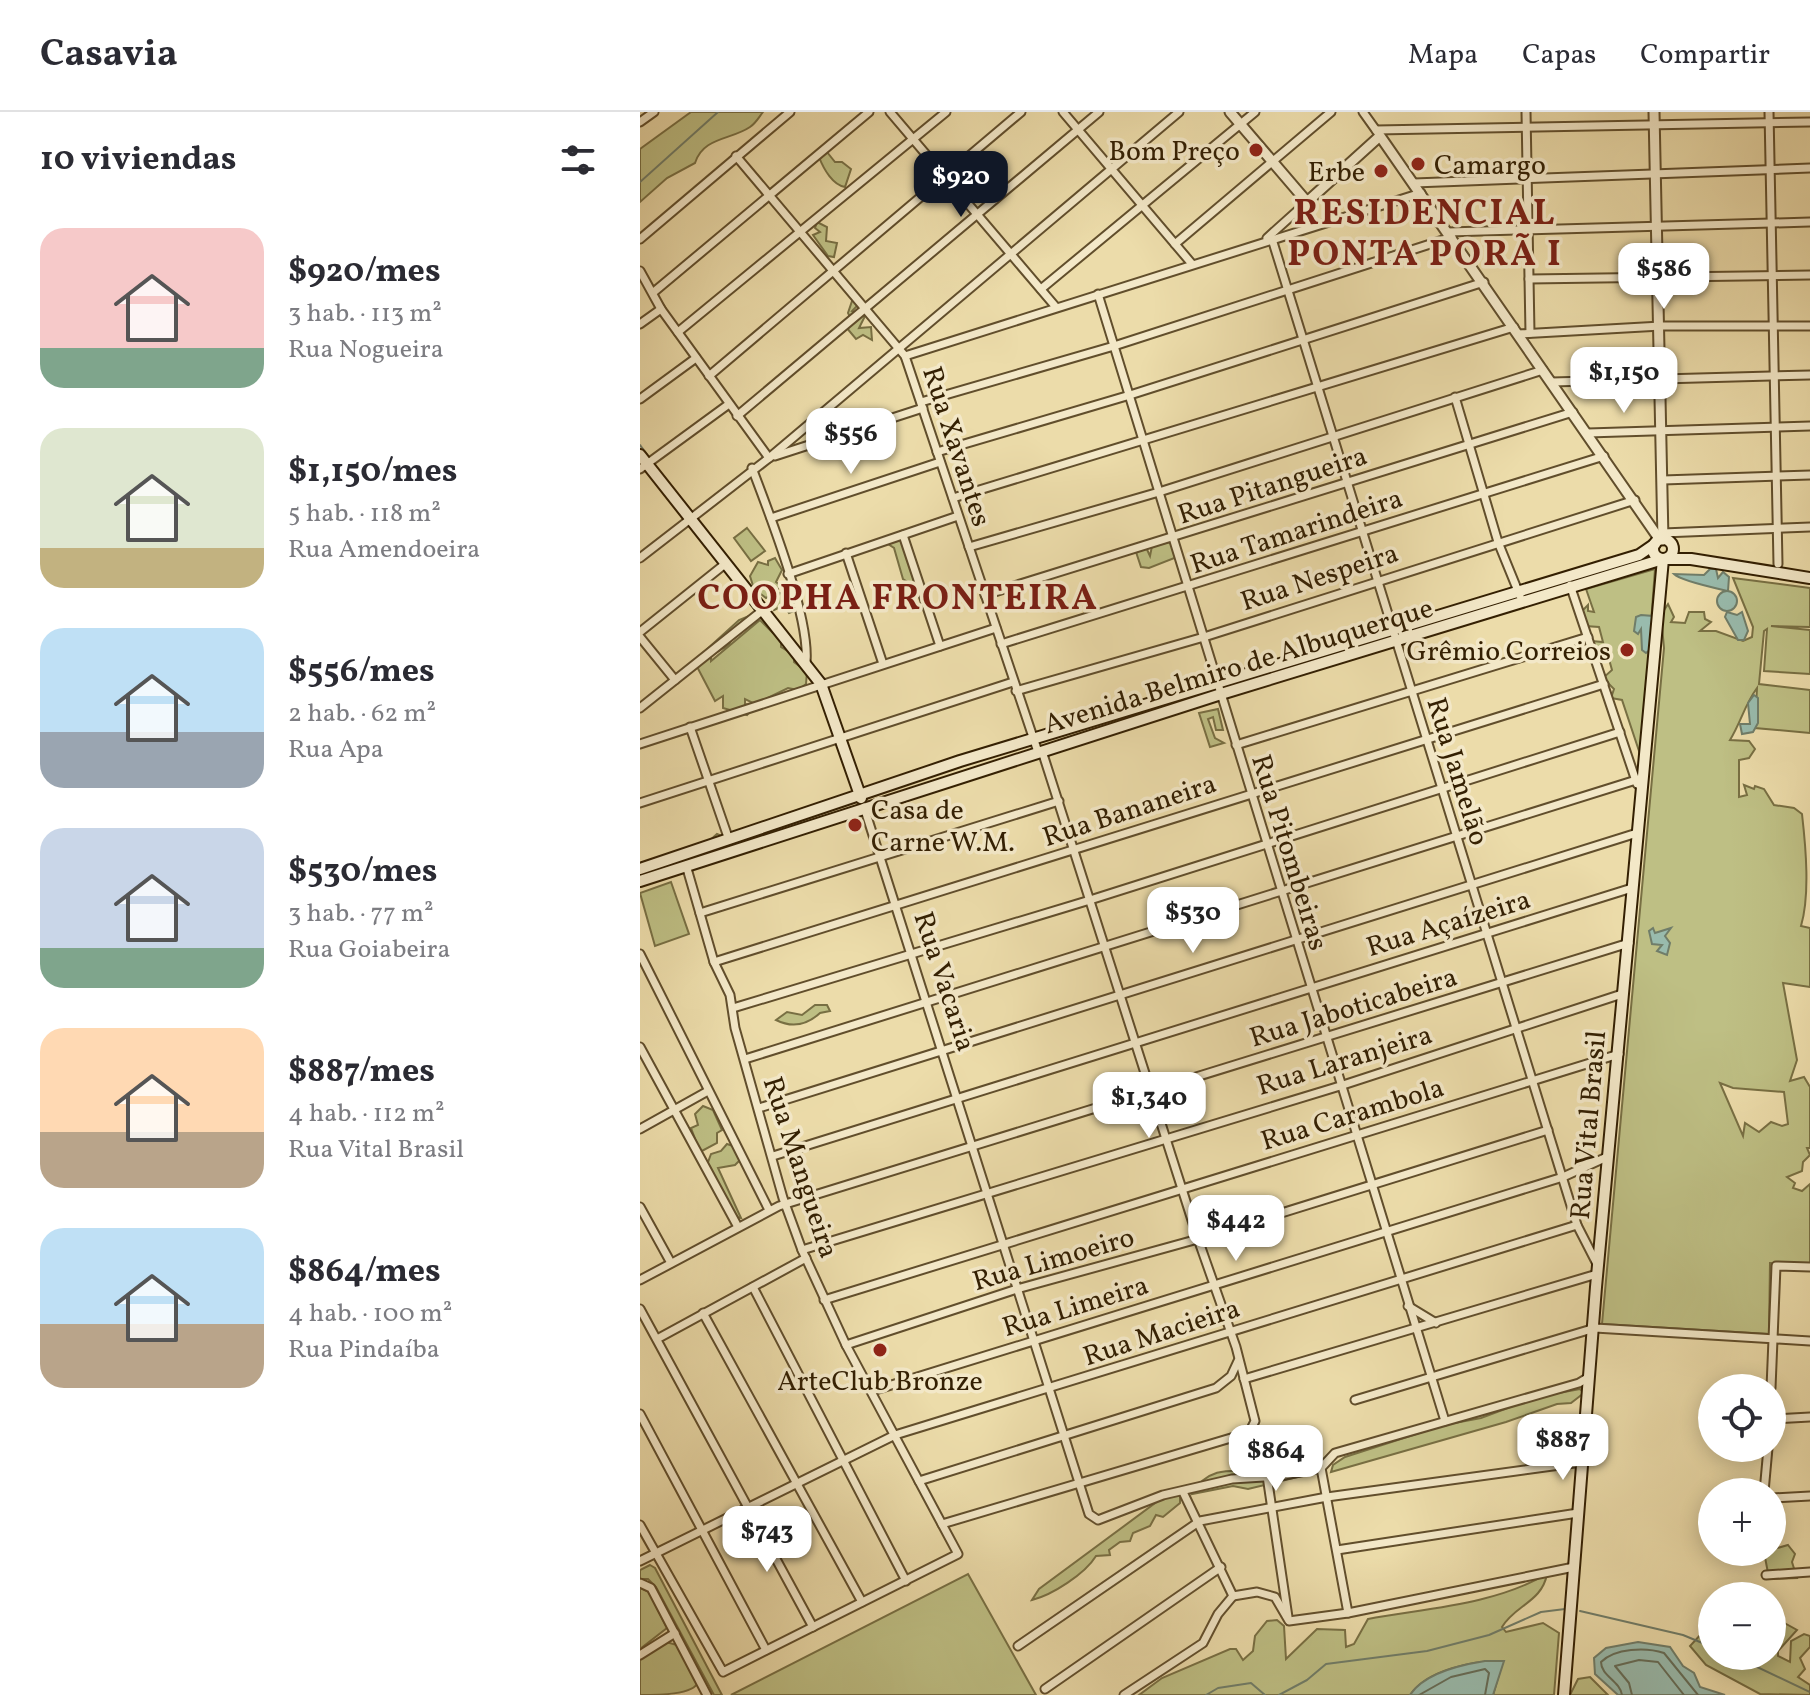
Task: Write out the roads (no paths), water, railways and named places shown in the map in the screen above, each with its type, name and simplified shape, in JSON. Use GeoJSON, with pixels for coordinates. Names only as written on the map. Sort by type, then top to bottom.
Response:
{"type":"FeatureCollection","features":[{"type":"Feature","properties":{"kind":"main road"},"geometry":{"type":"LineString","coordinates":[[642,463],[806,662]]}},
{"type":"Feature","properties":{"kind":"main road"},"geometry":{"type":"LineString","coordinates":[[1662,540],[1671,555],[1663,559],[1654,553],[1662,540]]}},
{"type":"Feature","properties":{"kind":"main road"},"geometry":{"type":"LineString","coordinates":[[1662,540],[1691,559]]}},
{"type":"Feature","properties":{"kind":"main road","name":"Avenida Belmiro de Albuquerque"},"geometry":{"type":"LineString","coordinates":[[640,869],[860,794],[1033,741],[1396,642],[1639,555],[1662,540]]}},
{"type":"Feature","properties":{"kind":"main road","name":"Avenida Belmiro de Albuquerque"},"geometry":{"type":"LineString","coordinates":[[640,881],[1040,752],[1393,630],[1520,596],[1663,559],[1691,559],[1810,578]]}},
{"type":"Feature","properties":{"kind":"main road","name":"Rua Vital Brasil"},"geometry":{"type":"LineString","coordinates":[[1564,1695],[1622,994],[1663,559]]}},
{"type":"Feature","properties":{"kind":"main road","name":"Rua Vacaria"},"geometry":{"type":"LineString","coordinates":[[806,662],[821,684],[864,807]]}},
{"type":"Feature","properties":{"kind":"street"},"geometry":{"type":"LineString","coordinates":[[640,122],[654,112]]}},
{"type":"Feature","properties":{"kind":"street"},"geometry":{"type":"LineString","coordinates":[[640,239],[790,112]]}},
{"type":"Feature","properties":{"kind":"street"},"geometry":{"type":"LineString","coordinates":[[655,291],[869,112]]}},
{"type":"Feature","properties":{"kind":"street"},"geometry":{"type":"LineString","coordinates":[[890,112],[1055,306]]}},
{"type":"Feature","properties":{"kind":"street"},"geometry":{"type":"LineString","coordinates":[[678,332],[946,112]]}},
{"type":"Feature","properties":{"kind":"street"},"geometry":{"type":"LineString","coordinates":[[709,376],[1021,112]]}},
{"type":"Feature","properties":{"kind":"street"},"geometry":{"type":"LineString","coordinates":[[1063,112],[1192,264]]}},
{"type":"Feature","properties":{"kind":"street"},"geometry":{"type":"LineString","coordinates":[[737,416],[1099,112]]}},
{"type":"Feature","properties":{"kind":"street"},"geometry":{"type":"LineString","coordinates":[[640,558],[752,468],[769,458],[1179,112]]}},
{"type":"Feature","properties":{"kind":"street"},"geometry":{"type":"LineString","coordinates":[[1230,112],[1307,202]]}},
{"type":"Feature","properties":{"kind":"street"},"geometry":{"type":"LineString","coordinates":[[1041,289],[1255,112]]}},
{"type":"Feature","properties":{"kind":"street"},"geometry":{"type":"LineString","coordinates":[[1175,244],[1331,112]]}},
{"type":"Feature","properties":{"kind":"street"},"geometry":{"type":"LineString","coordinates":[[1363,112],[1521,332],[1543,370],[1662,540]]}},
{"type":"Feature","properties":{"kind":"street"},"geometry":{"type":"LineString","coordinates":[[1521,332],[1529,279],[1526,112]]}},
{"type":"Feature","properties":{"kind":"street"},"geometry":{"type":"LineString","coordinates":[[1654,112],[1663,429],[1662,540]]}},
{"type":"Feature","properties":{"kind":"street"},"geometry":{"type":"LineString","coordinates":[[1769,112],[1778,564]]}},
{"type":"Feature","properties":{"kind":"street"},"geometry":{"type":"LineString","coordinates":[[1262,242],[1378,133],[1526,126],[1810,122]]}},
{"type":"Feature","properties":{"kind":"street","name":"Rua Xavantes"},"geometry":{"type":"LineString","coordinates":[[736,156],[867,307],[905,356],[1033,741],[1059,801],[1239,1359],[1255,1421],[1251,1429],[1241,1435],[1078,1481]]}},
{"type":"Feature","properties":{"kind":"street"},"geometry":{"type":"LineString","coordinates":[[1414,183],[1810,168]]}},
{"type":"Feature","properties":{"kind":"street"},"geometry":{"type":"LineString","coordinates":[[905,356],[1055,306],[1421,193]]}},
{"type":"Feature","properties":{"kind":"street"},"geometry":{"type":"LineString","coordinates":[[769,458],[922,405],[1114,346],[1450,234],[1810,222]]}},
{"type":"Feature","properties":{"kind":"street","name":"Rua Jamelão"},"geometry":{"type":"LineString","coordinates":[[1272,239],[1577,1225],[1598,1270]]}},
{"type":"Feature","properties":{"kind":"street"},"geometry":{"type":"LineString","coordinates":[[640,271],[655,291],[661,309],[769,458]]}},
{"type":"Feature","properties":{"kind":"street"},"geometry":{"type":"LineString","coordinates":[[1529,279],[1810,275]]}},
{"type":"Feature","properties":{"kind":"street"},"geometry":{"type":"LineString","coordinates":[[937,452],[1130,395],[1484,282]]}},
{"type":"Feature","properties":{"kind":"street","name":"Rua Pitombeiras"},"geometry":{"type":"LineString","coordinates":[[1098,294],[1220,689],[1249,794],[1445,1421]]}},
{"type":"Feature","properties":{"kind":"street"},"geometry":{"type":"LineString","coordinates":[[640,324],[661,309]]}},
{"type":"Feature","properties":{"kind":"street"},"geometry":{"type":"LineString","coordinates":[[953,498],[1144,442],[1318,386],[1521,332],[1661,326],[1810,326]]}},
{"type":"Feature","properties":{"kind":"street"},"geometry":{"type":"LineString","coordinates":[[640,399],[696,358]]}},
{"type":"Feature","properties":{"kind":"street"},"geometry":{"type":"LineString","coordinates":[[969,547],[1159,492],[1543,370]]}},
{"type":"Feature","properties":{"kind":"street"},"geometry":{"type":"LineString","coordinates":[[1552,382],[1810,375]]}},
{"type":"Feature","properties":{"kind":"street"},"geometry":{"type":"LineString","coordinates":[[1455,397],[1498,542],[1520,596]]}},
{"type":"Feature","properties":{"kind":"street"},"geometry":{"type":"LineString","coordinates":[[642,463],[729,404]]}},
{"type":"Feature","properties":{"kind":"street","name":"Rua Pitangueira"},"geometry":{"type":"LineString","coordinates":[[985,595],[1174,539],[1573,412]]}},
{"type":"Feature","properties":{"kind":"street"},"geometry":{"type":"LineString","coordinates":[[1588,433],[1810,426]]}},
{"type":"Feature","properties":{"kind":"street","name":"Rua Tamarindeira"},"geometry":{"type":"LineString","coordinates":[[1001,644],[1189,588],[1604,456]]}},
{"type":"Feature","properties":{"kind":"street"},"geometry":{"type":"LineString","coordinates":[[771,518],[940,462]]}},
{"type":"Feature","properties":{"kind":"street","name":"Rua Vacaria"},"geometry":{"type":"LineString","coordinates":[[752,468],[788,574],[808,646],[806,662]]}},
{"type":"Feature","properties":{"kind":"street"},"geometry":{"type":"LineString","coordinates":[[1663,480],[1810,475]]}},
{"type":"Feature","properties":{"kind":"street","name":"Rua Nespeira"},"geometry":{"type":"LineString","coordinates":[[1016,691],[1204,637],[1635,500]]}},
{"type":"Feature","properties":{"kind":"street"},"geometry":{"type":"LineString","coordinates":[[788,574],[958,516]]}},
{"type":"Feature","properties":{"kind":"street"},"geometry":{"type":"LineString","coordinates":[[1662,540],[1777,527],[1810,527]]}},
{"type":"Feature","properties":{"kind":"street"},"geometry":{"type":"LineString","coordinates":[[903,535],[940,646]]}},
{"type":"Feature","properties":{"kind":"street"},"geometry":{"type":"LineString","coordinates":[[846,553],[883,664]]}},
{"type":"Feature","properties":{"kind":"street"},"geometry":{"type":"LineString","coordinates":[[675,680],[640,635],[725,564]]}},
{"type":"Feature","properties":{"kind":"street"},"geometry":{"type":"LineString","coordinates":[[1570,585],[1641,795]]}},
{"type":"Feature","properties":{"kind":"street"},"geometry":{"type":"LineString","coordinates":[[640,708],[763,610]]}},
{"type":"Feature","properties":{"kind":"street"},"geometry":{"type":"LineString","coordinates":[[640,744],[996,628]]}},
{"type":"Feature","properties":{"kind":"street"},"geometry":{"type":"LineString","coordinates":[[1236,745],[1588,637]]}},
{"type":"Feature","properties":{"kind":"street"},"geometry":{"type":"LineString","coordinates":[[640,803],[1013,682]]}},
{"type":"Feature","properties":{"kind":"street","name":"Rua Bananeira"},"geometry":{"type":"LineString","coordinates":[[714,962],[1604,684]]}},
{"type":"Feature","properties":{"kind":"street"},"geometry":{"type":"LineString","coordinates":[[690,727],[728,837]]}},
{"type":"Feature","properties":{"kind":"street"},"geometry":{"type":"LineString","coordinates":[[733,1008],[1090,900],[1620,732]]}},
{"type":"Feature","properties":{"kind":"street"},"geometry":{"type":"LineString","coordinates":[[745,1059],[1636,780]]}},
{"type":"Feature","properties":{"kind":"street"},"geometry":{"type":"LineString","coordinates":[[700,913],[1059,801]]}},
{"type":"Feature","properties":{"kind":"street","name":"Rua Vacaria"},"geometry":{"type":"LineString","coordinates":[[864,807],[1089,1514],[1098,1520],[1163,1495],[1183,1492]]}},
{"type":"Feature","properties":{"kind":"street"},"geometry":{"type":"LineString","coordinates":[[759,1108],[1637,833]]}},
{"type":"Feature","properties":{"kind":"street","name":"Rua Mangueira"},"geometry":{"type":"LineString","coordinates":[[686,865],[714,962],[724,978],[733,1008],[785,1206],[846,1345],[958,1554],[906,1581]]}},
{"type":"Feature","properties":{"kind":"street","name":"Rua Açaízeira"},"geometry":{"type":"LineString","coordinates":[[773,1156],[1632,888]]}},
{"type":"Feature","properties":{"kind":"street","name":"Rua Jaboticabeira"},"geometry":{"type":"LineString","coordinates":[[640,1280],[769,1210],[1629,943]]}},
{"type":"Feature","properties":{"kind":"street"},"geometry":{"type":"LineString","coordinates":[[640,954],[769,1210]]}},
{"type":"Feature","properties":{"kind":"street"},"geometry":{"type":"LineString","coordinates":[[640,982],[650,978]]}},
{"type":"Feature","properties":{"kind":"street","name":"Rua Laranjeira"},"geometry":{"type":"LineString","coordinates":[[657,1339],[753,1287],[804,1254],[1622,994]]}},
{"type":"Feature","properties":{"kind":"street"},"geometry":{"type":"LineString","coordinates":[[640,1047],[738,1227]]}},
{"type":"Feature","properties":{"kind":"street","name":"Rua Carambola"},"geometry":{"type":"LineString","coordinates":[[824,1300],[1619,1054]]}},
{"type":"Feature","properties":{"kind":"street"},"geometry":{"type":"LineString","coordinates":[[640,1129],[708,1091]]}},
{"type":"Feature","properties":{"kind":"street","name":"Rua Limoeiro"},"geometry":{"type":"LineString","coordinates":[[846,1345],[1017,1289],[1198,1239],[1548,1130]]}},
{"type":"Feature","properties":{"kind":"street","name":"Rua Limeira"},"geometry":{"type":"LineString","coordinates":[[872,1391],[1563,1177],[1609,1156]]}},
{"type":"Feature","properties":{"kind":"street"},"geometry":{"type":"LineString","coordinates":[[640,1207],[671,1263]]}},
{"type":"Feature","properties":{"kind":"street","name":"Rua Macieira"},"geometry":{"type":"LineString","coordinates":[[640,1561],[841,1459],[895,1435],[1577,1225]]}},
{"type":"Feature","properties":{"kind":"street"},"geometry":{"type":"LineString","coordinates":[[1771,1374],[1776,1266],[1810,1267]]}},
{"type":"Feature","properties":{"kind":"street"},"geometry":{"type":"LineString","coordinates":[[1244,1379],[1436,1323],[1598,1270]]}},
{"type":"Feature","properties":{"kind":"street"},"geometry":{"type":"LineString","coordinates":[[640,1525],[720,1671],[726,1671],[906,1581],[753,1287]]}},
{"type":"Feature","properties":{"kind":"street"},"geometry":{"type":"LineString","coordinates":[[1408,1306],[1436,1323]]}},
{"type":"Feature","properties":{"kind":"street"},"geometry":{"type":"LineString","coordinates":[[640,1309],[813,1627]]}},
{"type":"Feature","properties":{"kind":"street"},"geometry":{"type":"LineString","coordinates":[[703,1313],[862,1602]]}},
{"type":"Feature","properties":{"kind":"street"},"geometry":{"type":"LineString","coordinates":[[1355,1400],[1595,1328],[1810,1341]]}},
{"type":"Feature","properties":{"kind":"street"},"geometry":{"type":"LineString","coordinates":[[919,1481],[1216,1388],[1231,1376],[1239,1359]]}},
{"type":"Feature","properties":{"kind":"street"},"geometry":{"type":"LineString","coordinates":[[1233,1596],[1200,1521],[1183,1492],[1232,1479],[1321,1468],[1335,1453],[1579,1383],[1589,1377]]}},
{"type":"Feature","properties":{"kind":"street"},"geometry":{"type":"LineString","coordinates":[[640,1414],[766,1650]]}},
{"type":"Feature","properties":{"kind":"street"},"geometry":{"type":"LineString","coordinates":[[1786,1418],[1810,1417]]}},
{"type":"Feature","properties":{"kind":"street"},"geometry":{"type":"LineString","coordinates":[[1018,1646],[1200,1521],[1327,1497],[1582,1462]]}},
{"type":"Feature","properties":{"kind":"street"},"geometry":{"type":"LineString","coordinates":[[1321,1468],[1348,1613]]}},
{"type":"Feature","properties":{"kind":"street"},"geometry":{"type":"LineString","coordinates":[[1267,1476],[1289,1621]]}},
{"type":"Feature","properties":{"kind":"street"},"geometry":{"type":"LineString","coordinates":[[942,1524],[1078,1481]]}},
{"type":"Feature","properties":{"kind":"street"},"geometry":{"type":"LineString","coordinates":[[1786,1497],[1810,1496]]}},
{"type":"Feature","properties":{"kind":"street"},"geometry":{"type":"LineString","coordinates":[[1337,1550],[1578,1513]]}},
{"type":"Feature","properties":{"kind":"street"},"geometry":{"type":"LineString","coordinates":[[1045,1689],[1221,1567]]}},
{"type":"Feature","properties":{"kind":"street"},"geometry":{"type":"LineString","coordinates":[[1289,1621],[1348,1613],[1574,1567]]}},
{"type":"Feature","properties":{"kind":"street"},"geometry":{"type":"LineString","coordinates":[[1766,1575],[1810,1572]]}},
{"type":"Feature","properties":{"kind":"street"},"geometry":{"type":"LineString","coordinates":[[640,1583],[651,1588],[704,1694]]}},
{"type":"Feature","properties":{"kind":"street"},"geometry":{"type":"LineString","coordinates":[[1124,1695],[1203,1643],[1218,1614],[1233,1596],[1257,1592],[1275,1597],[1289,1621]]}},
{"type":"Feature","properties":{"kind":"street"},"geometry":{"type":"LineString","coordinates":[[640,1655],[675,1633]]}},
{"type":"Feature","properties":{"kind":"water"},"geometry":{"type":"Polygon","coordinates":[[[1710,569],[1716,569],[1718,578],[1723,572],[1729,577],[1728,591],[1691,582],[1674,574],[1704,575],[1710,569]]]}},
{"type":"Feature","properties":{"kind":"water"},"geometry":{"type":"Polygon","coordinates":[[[1727,591],[1734,594],[1737,601],[1734,608],[1727,611],[1720,608],[1717,601],[1720,594],[1727,591]]]}},
{"type":"Feature","properties":{"kind":"water"},"geometry":{"type":"Polygon","coordinates":[[[1727,612],[1737,615],[1742,612],[1748,631],[1744,640],[1738,640],[1725,617],[1727,612]]]}},
{"type":"Feature","properties":{"kind":"water"},"geometry":{"type":"Polygon","coordinates":[[[1653,616],[1651,649],[1646,653],[1642,650],[1641,629],[1638,634],[1634,631],[1636,617],[1653,616]]]}},
{"type":"Feature","properties":{"kind":"water"},"geometry":{"type":"Polygon","coordinates":[[[1754,695],[1758,698],[1758,723],[1753,732],[1742,734],[1740,724],[1750,724],[1748,703],[1754,695]]]}},
{"type":"Feature","properties":{"kind":"water"},"geometry":{"type":"Polygon","coordinates":[[[1653,928],[1655,933],[1671,928],[1665,936],[1670,943],[1667,955],[1657,951],[1662,945],[1652,944],[1649,931],[1653,928]]]}},
{"type":"Feature","properties":{"kind":"water"},"geometry":{"type":"Polygon","coordinates":[[[1638,1642],[1670,1647],[1683,1666],[1694,1673],[1700,1687],[1725,1695],[1618,1695],[1595,1674],[1594,1658],[1606,1648],[1638,1642]]]}},
{"type":"Feature","properties":{"kind":"water"},"geometry":{"type":"Polygon","coordinates":[[[1485,1661],[1504,1661],[1493,1695],[1410,1695],[1433,1676],[1485,1661]]]}},
{"type":"Feature","properties":{"kind":"waterway"},"geometry":{"type":"LineString","coordinates":[[640,182],[718,112]]}},
{"type":"Feature","properties":{"kind":"waterway"},"geometry":{"type":"LineString","coordinates":[[640,445],[649,457]]}},
{"type":"Feature","properties":{"kind":"waterway"},"geometry":{"type":"LineString","coordinates":[[1279,1695],[1307,1680],[1326,1664],[1427,1651],[1489,1635],[1541,1612],[1565,1609]]}},
{"type":"Feature","properties":{"kind":"waterway"},"geometry":{"type":"LineString","coordinates":[[1580,1611],[1698,1641]]}},
{"type":"Feature","properties":{"kind":"waterway"},"geometry":{"type":"LineString","coordinates":[[1764,1670],[1810,1692]]}},
{"type":"Feature","properties":{"kind":"waterway"},"geometry":{"type":"LineString","coordinates":[[1206,1695],[1218,1688],[1251,1683],[1265,1695]]}},
{"type":"Feature","properties":{"kind":"place","name":"Bom Preço"},"geometry":{"type":"Point","coordinates":[1256,150]}},
{"type":"Feature","properties":{"kind":"place","name":"Camargo"},"geometry":{"type":"Point","coordinates":[1418,164]}},
{"type":"Feature","properties":{"kind":"place","name":"Erbe"},"geometry":{"type":"Point","coordinates":[1381,171]}},
{"type":"Feature","properties":{"kind":"place","name":"Grêmio Correios"},"geometry":{"type":"Point","coordinates":[1627,650]}},
{"type":"Feature","properties":{"kind":"place","name":"Casa de Carne W.M."},"geometry":{"type":"Point","coordinates":[855,825]}},
{"type":"Feature","properties":{"kind":"place","name":"ArteClub Bronze"},"geometry":{"type":"Point","coordinates":[880,1350]}},
{"type":"Feature","properties":{"kind":"district","name":"RESIDENCIAL PONTA PORÃ I"},"geometry":{"type":"Point","coordinates":[1425,232]}},
{"type":"Feature","properties":{"kind":"district","name":"COOPHA FRONTEIRA"},"geometry":{"type":"Point","coordinates":[898,596]}}]}
